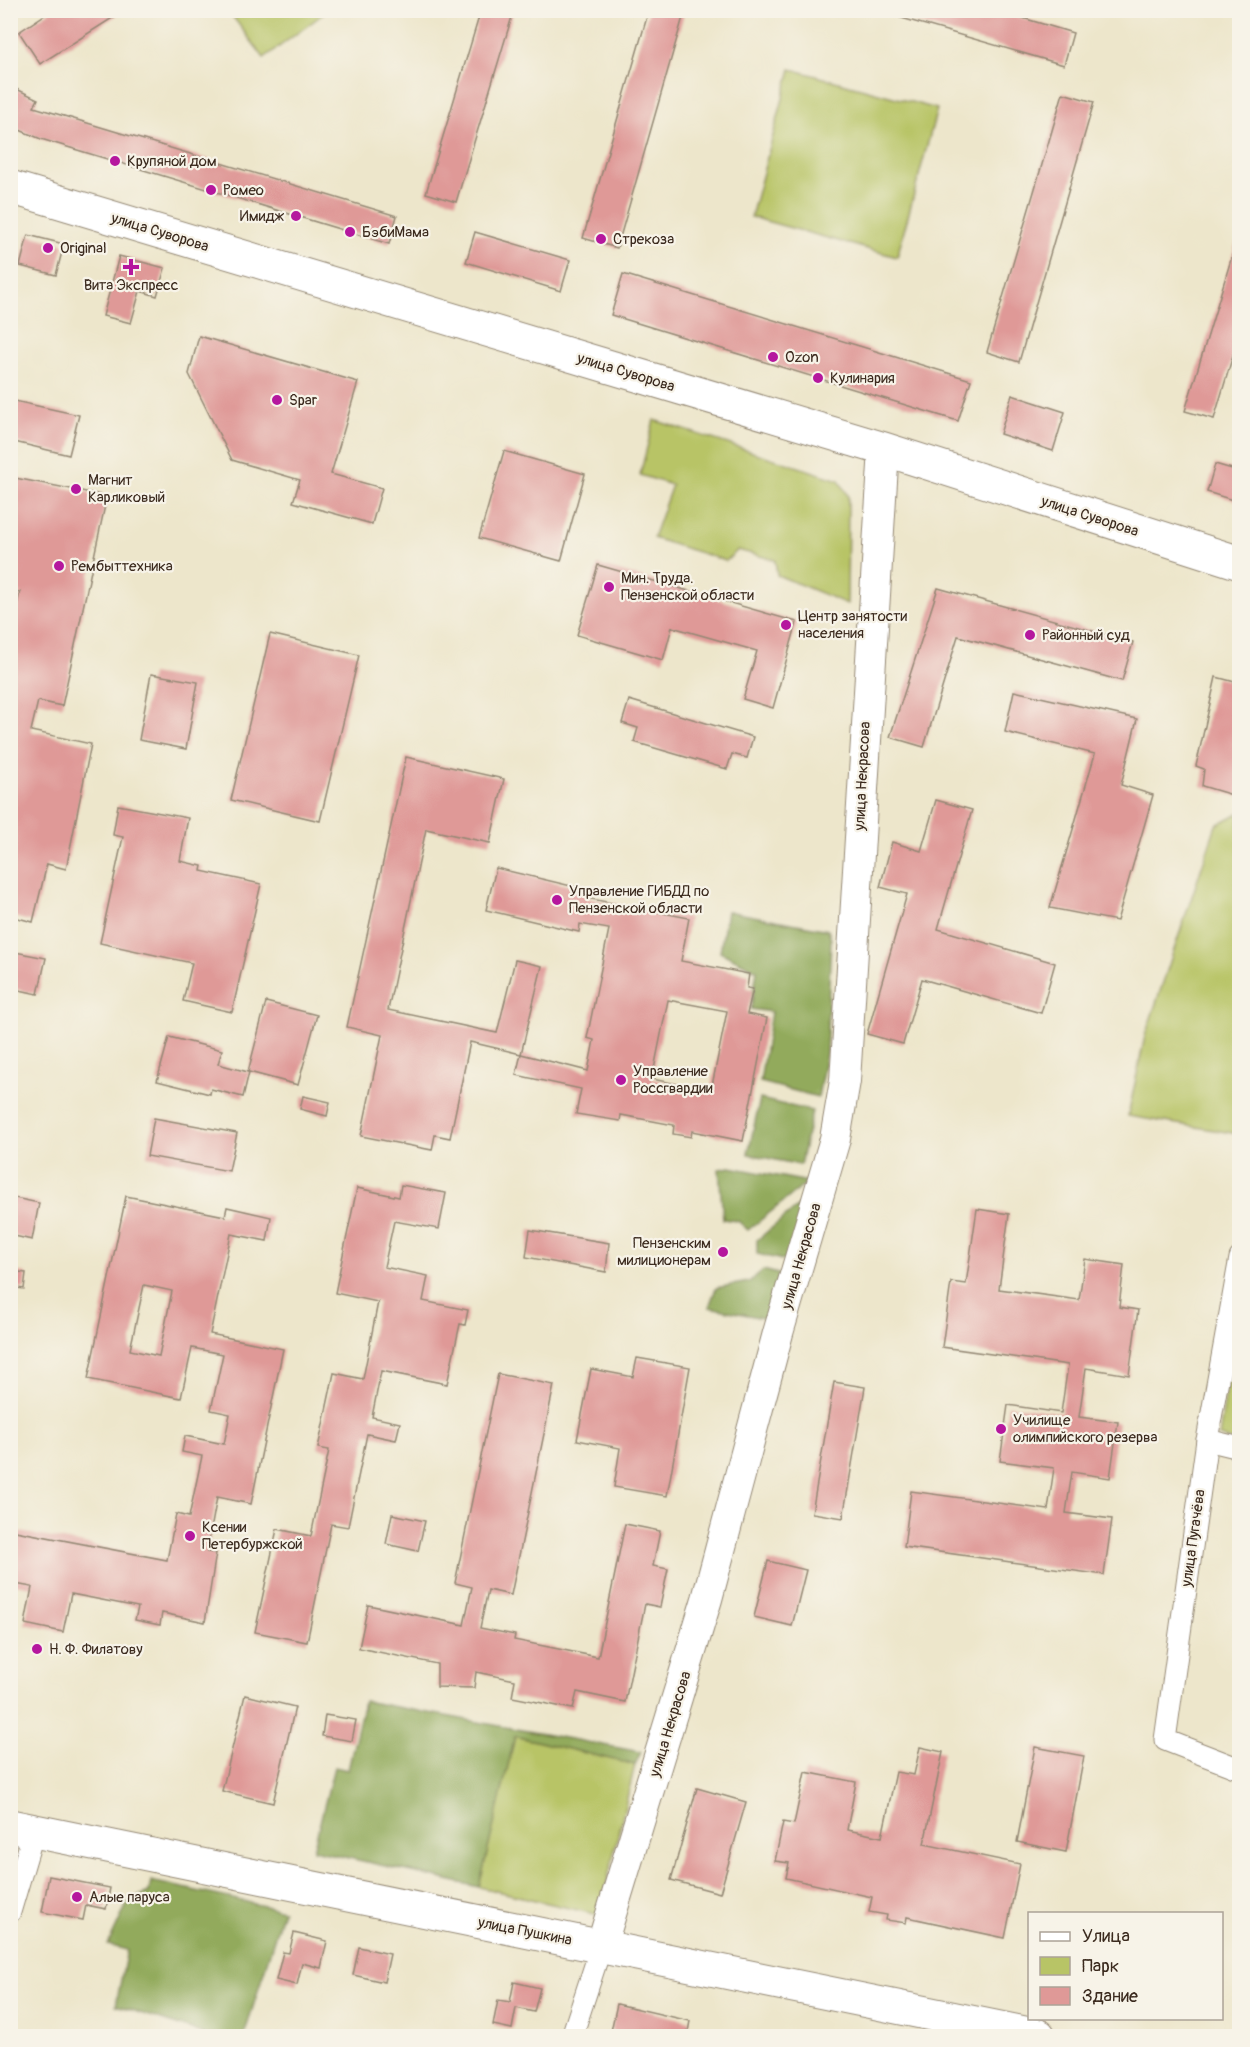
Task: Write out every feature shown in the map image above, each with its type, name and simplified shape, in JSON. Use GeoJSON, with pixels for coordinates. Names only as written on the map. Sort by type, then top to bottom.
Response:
{"type":"FeatureCollection","features":[{"type":"Feature","properties":{"kind":"main road","name":"улица Суворова"},"geometry":{"type":"LineString","coordinates":[[10,187],[884,449],[1239,562]]}},
{"type":"Feature","properties":{"kind":"main road","name":"улица Некрасова"},"geometry":{"type":"LineString","coordinates":[[601,1947],[707,1599],[778,1333],[835,1139],[845,1081],[884,449]]}},
{"type":"Feature","properties":{"kind":"main road","name":"улица Пушкина"},"geometry":{"type":"LineString","coordinates":[[22,1829],[1039,2037]]}},
{"type":"Feature","properties":{"kind":"street","name":"улица Пугачёва"},"geometry":{"type":"LineString","coordinates":[[1239,1258],[1207,1440],[1165,1740],[1239,1769]]}},
{"type":"Feature","properties":{"kind":"street"},"geometry":{"type":"LineString","coordinates":[[1207,1440],[1239,1448]]}},
{"type":"Feature","properties":{"kind":"street"},"geometry":{"type":"LineString","coordinates":[[10,1912],[22,1829]]}},
{"type":"Feature","properties":{"kind":"street","name":"улица Некрасова"},"geometry":{"type":"LineString","coordinates":[[572,2037],[601,1947]]}},
{"type":"Feature","properties":{"kind":"green space"},"geometry":{"type":"Polygon","coordinates":[[[241,11],[327,11],[264,58],[233,17],[241,11]]]}},
{"type":"Feature","properties":{"kind":"green space"},"geometry":{"type":"Polygon","coordinates":[[[791,69],[937,109],[897,257],[751,217],[791,69]]]}},
{"type":"Feature","properties":{"kind":"green space"},"geometry":{"type":"Polygon","coordinates":[[[654,420],[839,480],[848,496],[847,604],[777,575],[775,560],[738,550],[726,561],[653,538],[672,485],[640,475],[654,420]]]}},
{"type":"Feature","properties":{"kind":"green space"},"geometry":{"type":"Polygon","coordinates":[[[1239,813],[1239,1134],[1128,1116],[1145,1036],[1216,825],[1239,813]]]}},
{"type":"Feature","properties":{"kind":"green space"},"geometry":{"type":"Polygon","coordinates":[[[727,911],[828,930],[831,939],[826,1054],[818,1097],[760,1082],[771,1012],[751,1009],[757,970],[720,952],[727,911]]]}},
{"type":"Feature","properties":{"kind":"green space"},"geometry":{"type":"Polygon","coordinates":[[[760,1099],[812,1111],[800,1165],[748,1154],[760,1099]]]}},
{"type":"Feature","properties":{"kind":"green space"},"geometry":{"type":"Polygon","coordinates":[[[730,1167],[808,1182],[748,1230],[738,1221],[723,1219],[719,1169],[730,1167]]]}},
{"type":"Feature","properties":{"kind":"green space"},"geometry":{"type":"Polygon","coordinates":[[[812,1195],[791,1262],[757,1254],[757,1240],[812,1195]]]}},
{"type":"Feature","properties":{"kind":"green space"},"geometry":{"type":"Polygon","coordinates":[[[763,1270],[786,1276],[772,1320],[709,1307],[716,1288],[749,1282],[763,1270]]]}},
{"type":"Feature","properties":{"kind":"green space"},"geometry":{"type":"Polygon","coordinates":[[[1239,1308],[1239,1442],[1219,1437],[1239,1308]]]}},
{"type":"Feature","properties":{"kind":"green space"},"geometry":{"type":"Polygon","coordinates":[[[364,1701],[641,1752],[635,1765],[515,1736],[479,1887],[313,1850],[334,1767],[348,1770],[364,1701]]]}},
{"type":"Feature","properties":{"kind":"green space"},"geometry":{"type":"Polygon","coordinates":[[[515,1736],[635,1765],[599,1915],[479,1887],[515,1736]]]}},
{"type":"Feature","properties":{"kind":"green space"},"geometry":{"type":"Polygon","coordinates":[[[151,1881],[283,1910],[244,2036],[210,2036],[116,2005],[127,1950],[108,1945],[129,1900],[149,1892],[151,1881]]]}},
{"type":"Feature","properties":{"kind":"building"},"geometry":{"type":"Polygon","coordinates":[[[52,10],[125,10],[40,64],[19,32],[52,10]]]}},
{"type":"Feature","properties":{"kind":"building"},"geometry":{"type":"Polygon","coordinates":[[[481,10],[514,10],[456,202],[426,193],[481,10]]]}},
{"type":"Feature","properties":{"kind":"building"},"geometry":{"type":"Polygon","coordinates":[[[649,10],[685,10],[617,248],[583,238],[649,10]]]}},
{"type":"Feature","properties":{"kind":"building"},"geometry":{"type":"Polygon","coordinates":[[[892,10],[996,10],[1073,33],[1064,65],[891,15],[892,10]]]}},
{"type":"Feature","properties":{"kind":"building"},"geometry":{"type":"Polygon","coordinates":[[[10,86],[38,99],[34,107],[397,216],[389,244],[41,139],[10,126],[10,86]]]}},
{"type":"Feature","properties":{"kind":"building"},"geometry":{"type":"Polygon","coordinates":[[[1063,93],[1094,102],[1019,362],[987,352],[1063,93]]]}},
{"type":"Feature","properties":{"kind":"building"},"geometry":{"type":"Polygon","coordinates":[[[475,232],[570,260],[561,291],[466,262],[475,232]]]}},
{"type":"Feature","properties":{"kind":"building"},"geometry":{"type":"Polygon","coordinates":[[[28,235],[64,244],[56,275],[20,266],[28,235]]]}},
{"type":"Feature","properties":{"kind":"building"},"geometry":{"type":"Polygon","coordinates":[[[1236,243],[1239,243],[1239,335],[1214,419],[1185,411],[1236,243]]]}},
{"type":"Feature","properties":{"kind":"building"},"geometry":{"type":"Polygon","coordinates":[[[119,256],[165,268],[157,296],[140,291],[131,323],[103,316],[119,256]]]}},
{"type":"Feature","properties":{"kind":"building"},"geometry":{"type":"Polygon","coordinates":[[[623,274],[971,380],[958,421],[611,315],[623,274]]]}},
{"type":"Feature","properties":{"kind":"building","name":"Spar"},"geometry":{"type":"Polygon","coordinates":[[[199,336],[358,382],[331,474],[382,488],[372,524],[293,502],[300,480],[232,460],[189,374],[199,336]]]}},
{"type":"Feature","properties":{"kind":"building"},"geometry":{"type":"Polygon","coordinates":[[[1012,395],[1065,412],[1053,451],[1000,434],[1012,395]]]}},
{"type":"Feature","properties":{"kind":"building"},"geometry":{"type":"Polygon","coordinates":[[[10,400],[79,415],[69,455],[10,441],[10,400]]]}},
{"type":"Feature","properties":{"kind":"building"},"geometry":{"type":"Polygon","coordinates":[[[504,451],[585,474],[561,561],[479,538],[504,451]]]}},
{"type":"Feature","properties":{"kind":"building"},"geometry":{"type":"Polygon","coordinates":[[[1215,464],[1239,471],[1239,502],[1207,492],[1215,464]]]}},
{"type":"Feature","properties":{"kind":"building"},"geometry":{"type":"Polygon","coordinates":[[[10,477],[107,496],[62,706],[38,701],[31,731],[91,744],[66,869],[47,864],[33,922],[10,916],[10,636],[20,592],[10,591],[10,477]]]}},
{"type":"Feature","properties":{"kind":"building"},"geometry":{"type":"Polygon","coordinates":[[[598,565],[797,622],[773,708],[743,699],[757,651],[672,627],[663,660],[577,635],[598,565]]]}},
{"type":"Feature","properties":{"kind":"building","name":"Районный суд"},"geometry":{"type":"Polygon","coordinates":[[[938,588],[1133,642],[1122,681],[958,636],[924,747],[890,737],[938,588]]]}},
{"type":"Feature","properties":{"kind":"building"},"geometry":{"type":"Polygon","coordinates":[[[270,634],[359,655],[320,821],[231,800],[270,634]]]}},
{"type":"Feature","properties":{"kind":"building"},"geometry":{"type":"Polygon","coordinates":[[[151,674],[198,682],[186,749],[139,740],[151,674]]]}},
{"type":"Feature","properties":{"kind":"building"},"geometry":{"type":"Polygon","coordinates":[[[1216,677],[1239,683],[1239,797],[1202,786],[1204,769],[1196,766],[1216,677]]]}},
{"type":"Feature","properties":{"kind":"building"},"geometry":{"type":"Polygon","coordinates":[[[1014,691],[1137,719],[1121,785],[1153,795],[1117,921],[1050,908],[1095,754],[1005,732],[1014,691]]]}},
{"type":"Feature","properties":{"kind":"building"},"geometry":{"type":"Polygon","coordinates":[[[629,700],[753,737],[747,758],[732,754],[727,769],[634,742],[638,728],[622,723],[629,700]]]}},
{"type":"Feature","properties":{"kind":"building"},"geometry":{"type":"Polygon","coordinates":[[[406,757],[504,779],[490,843],[426,829],[388,1010],[497,1033],[515,960],[542,966],[521,1054],[470,1042],[450,1138],[435,1135],[432,1150],[361,1136],[382,1035],[347,1027],[406,757]]]}},
{"type":"Feature","properties":{"kind":"building"},"geometry":{"type":"Polygon","coordinates":[[[936,800],[972,810],[938,929],[1055,963],[1041,1013],[922,979],[903,1044],[867,1034],[907,894],[880,887],[892,842],[921,851],[936,800]]]}},
{"type":"Feature","properties":{"kind":"building"},"geometry":{"type":"Polygon","coordinates":[[[118,805],[188,818],[180,861],[202,866],[201,871],[261,884],[232,1012],[183,1001],[192,963],[100,943],[123,837],[113,835],[118,805]]]}},
{"type":"Feature","properties":{"kind":"building"},"geometry":{"type":"Polygon","coordinates":[[[496,868],[588,890],[586,898],[689,918],[681,961],[749,974],[747,988],[753,989],[747,1014],[767,1018],[743,1141],[692,1131],[691,1137],[673,1134],[674,1125],[621,1115],[620,1121],[576,1114],[581,1089],[516,1075],[521,1054],[588,1071],[594,1040],[587,1038],[609,929],[580,924],[579,932],[486,910],[496,868]],[[668,1000],[652,1079],[711,1091],[727,1011],[668,1000]]]}},
{"type":"Feature","properties":{"kind":"building"},"geometry":{"type":"Polygon","coordinates":[[[10,951],[46,958],[38,994],[10,988],[10,951]]]}},
{"type":"Feature","properties":{"kind":"building"},"geometry":{"type":"Polygon","coordinates":[[[266,1002],[317,1015],[298,1085],[249,1072],[243,1097],[211,1089],[210,1094],[157,1081],[169,1037],[222,1050],[218,1064],[248,1072],[266,1002]]]}},
{"type":"Feature","properties":{"kind":"building"},"geometry":{"type":"Polygon","coordinates":[[[303,1096],[330,1102],[327,1116],[300,1109],[303,1096]]]}},
{"type":"Feature","properties":{"kind":"building"},"geometry":{"type":"Polygon","coordinates":[[[154,1118],[237,1133],[229,1171],[147,1156],[154,1118]]]}},
{"type":"Feature","properties":{"kind":"building"},"geometry":{"type":"Polygon","coordinates":[[[401,1185],[446,1193],[439,1229],[394,1221],[384,1267],[428,1276],[423,1301],[468,1310],[465,1325],[460,1324],[447,1384],[381,1371],[372,1417],[400,1423],[396,1440],[367,1434],[348,1527],[331,1524],[307,1642],[255,1632],[277,1529],[311,1536],[329,1450],[318,1448],[334,1373],[363,1379],[378,1302],[335,1293],[357,1188],[399,1197],[401,1185]]]}},
{"type":"Feature","properties":{"kind":"building"},"geometry":{"type":"Polygon","coordinates":[[[126,1196],[225,1216],[227,1207],[271,1217],[267,1241],[231,1234],[210,1334],[283,1349],[251,1504],[217,1497],[207,1552],[216,1553],[205,1622],[162,1613],[160,1625],[135,1620],[138,1607],[71,1594],[63,1632],[25,1624],[32,1587],[10,1583],[10,1530],[167,1560],[176,1514],[189,1517],[202,1456],[182,1452],[185,1436],[224,1444],[230,1414],[211,1410],[223,1354],[192,1348],[181,1398],[88,1379],[126,1196]],[[144,1285],[130,1350],[159,1356],[172,1291],[144,1285]]]}},
{"type":"Feature","properties":{"kind":"building"},"geometry":{"type":"Polygon","coordinates":[[[10,1197],[39,1203],[32,1240],[10,1235],[10,1197]]]}},
{"type":"Feature","properties":{"kind":"building"},"geometry":{"type":"Polygon","coordinates":[[[977,1209],[1009,1214],[999,1289],[1079,1300],[1085,1259],[1124,1265],[1119,1307],[1138,1310],[1129,1375],[1086,1368],[1079,1417],[1118,1422],[1110,1478],[1072,1472],[1066,1513],[1112,1519],[1104,1575],[904,1547],[911,1491],[1048,1510],[1054,1468],[1000,1461],[1008,1405],[1061,1413],[1068,1365],[942,1347],[951,1282],[966,1284],[977,1209]]]}},
{"type":"Feature","properties":{"kind":"building"},"geometry":{"type":"Polygon","coordinates":[[[530,1230],[609,1243],[606,1272],[526,1257],[530,1230]]]}},
{"type":"Feature","properties":{"kind":"building"},"geometry":{"type":"Polygon","coordinates":[[[10,1271],[26,1273],[24,1289],[10,1287],[10,1271]]]}},
{"type":"Feature","properties":{"kind":"building"},"geometry":{"type":"Polygon","coordinates":[[[637,1358],[690,1367],[667,1496],[614,1487],[620,1448],[577,1440],[591,1369],[633,1377],[637,1358]]]}},
{"type":"Feature","properties":{"kind":"building"},"geometry":{"type":"Polygon","coordinates":[[[498,1374],[554,1385],[511,1595],[488,1590],[480,1628],[515,1635],[514,1640],[598,1657],[625,1524],[660,1531],[653,1566],[668,1569],[660,1607],[645,1604],[625,1702],[577,1692],[573,1709],[512,1697],[515,1680],[476,1672],[474,1688],[437,1687],[437,1664],[359,1648],[368,1605],[464,1625],[472,1587],[455,1583],[498,1374]]]}},
{"type":"Feature","properties":{"kind":"building"},"geometry":{"type":"Polygon","coordinates":[[[834,1382],[865,1387],[843,1518],[812,1513],[834,1382]]]}},
{"type":"Feature","properties":{"kind":"building"},"geometry":{"type":"Polygon","coordinates":[[[392,1514],[425,1521],[418,1551],[386,1544],[392,1514]]]}},
{"type":"Feature","properties":{"kind":"building"},"geometry":{"type":"Polygon","coordinates":[[[768,1561],[806,1570],[792,1626],[754,1617],[768,1561]]]}},
{"type":"Feature","properties":{"kind":"building"},"geometry":{"type":"Polygon","coordinates":[[[245,1695],[295,1707],[273,1803],[222,1791],[245,1695]]]}},
{"type":"Feature","properties":{"kind":"building"},"geometry":{"type":"Polygon","coordinates":[[[325,1715],[356,1720],[352,1741],[322,1736],[325,1715]]]}},
{"type":"Feature","properties":{"kind":"building"},"geometry":{"type":"Polygon","coordinates":[[[920,1747],[943,1752],[924,1844],[1020,1864],[1005,1938],[907,1917],[906,1923],[886,1920],[887,1915],[869,1912],[872,1897],[786,1878],[789,1863],[775,1861],[783,1822],[794,1824],[805,1772],[856,1782],[847,1830],[882,1837],[896,1772],[914,1775],[920,1747]]]}},
{"type":"Feature","properties":{"kind":"building"},"geometry":{"type":"Polygon","coordinates":[[[1035,1747],[1084,1756],[1066,1852],[1017,1842],[1035,1747]]]}},
{"type":"Feature","properties":{"kind":"building"},"geometry":{"type":"Polygon","coordinates":[[[697,1788],[746,1802],[720,1893],[671,1880],[697,1788]]]}},
{"type":"Feature","properties":{"kind":"building","name":"Алые паруса"},"geometry":{"type":"Polygon","coordinates":[[[49,1876],[110,1888],[106,1909],[86,1905],[83,1920],[42,1912],[49,1876]]]}},
{"type":"Feature","properties":{"kind":"building"},"geometry":{"type":"Polygon","coordinates":[[[294,1933],[327,1941],[321,1968],[302,1963],[297,1985],[276,1980],[283,1952],[289,1953],[294,1933]]]}},
{"type":"Feature","properties":{"kind":"building"},"geometry":{"type":"Polygon","coordinates":[[[359,1947],[390,1954],[384,1982],[353,1975],[359,1947]]]}},
{"type":"Feature","properties":{"kind":"building"},"geometry":{"type":"Polygon","coordinates":[[[514,1982],[540,1988],[534,2012],[516,2008],[512,2029],[493,2025],[498,2000],[510,2002],[514,1982]]]}},
{"type":"Feature","properties":{"kind":"building"},"geometry":{"type":"Polygon","coordinates":[[[617,2004],[690,2021],[687,2037],[637,2037],[611,2031],[617,2004]]]}},
{"type":"Feature","properties":{"kind":"place","name":"Крупяной дом"},"geometry":{"type":"Point","coordinates":[115,161]}},
{"type":"Feature","properties":{"kind":"place","name":"Ромео"},"geometry":{"type":"Point","coordinates":[211,190]}},
{"type":"Feature","properties":{"kind":"place","name":"Имидж"},"geometry":{"type":"Point","coordinates":[296,216]}},
{"type":"Feature","properties":{"kind":"place","name":"БэбиМама"},"geometry":{"type":"Point","coordinates":[350,232]}},
{"type":"Feature","properties":{"kind":"place","name":"Стрекоза"},"geometry":{"type":"Point","coordinates":[601,239]}},
{"type":"Feature","properties":{"kind":"place","name":"Original"},"geometry":{"type":"Point","coordinates":[48,248]}},
{"type":"Feature","properties":{"kind":"place","name":"Вита Экспресс"},"geometry":{"type":"Point","coordinates":[131,267]}},
{"type":"Feature","properties":{"kind":"place","name":"Ozon"},"geometry":{"type":"Point","coordinates":[773,357]}},
{"type":"Feature","properties":{"kind":"place","name":"Кулинария"},"geometry":{"type":"Point","coordinates":[818,378]}},
{"type":"Feature","properties":{"kind":"place","name":"Spar"},"geometry":{"type":"Point","coordinates":[277,400]}},
{"type":"Feature","properties":{"kind":"place","name":"Магнит Карликовый"},"geometry":{"type":"Point","coordinates":[76,489]}},
{"type":"Feature","properties":{"kind":"place","name":"Рембыттехника"},"geometry":{"type":"Point","coordinates":[59,566]}},
{"type":"Feature","properties":{"kind":"place","name":"Мин. Труда. Пензенской области"},"geometry":{"type":"Point","coordinates":[609,587]}},
{"type":"Feature","properties":{"kind":"place","name":"Центр занятости населения"},"geometry":{"type":"Point","coordinates":[786,625]}},
{"type":"Feature","properties":{"kind":"place","name":"Районный суд"},"geometry":{"type":"Point","coordinates":[1030,635]}},
{"type":"Feature","properties":{"kind":"place","name":"Управление ГИБДД по Пензенской области"},"geometry":{"type":"Point","coordinates":[557,900]}},
{"type":"Feature","properties":{"kind":"place","name":"Управление Россгвардии"},"geometry":{"type":"Point","coordinates":[621,1080]}},
{"type":"Feature","properties":{"kind":"place","name":"Пензенским милиционерам"},"geometry":{"type":"Point","coordinates":[723,1252]}},
{"type":"Feature","properties":{"kind":"place","name":"Училище олимпийского резерва"},"geometry":{"type":"Point","coordinates":[1001,1429]}},
{"type":"Feature","properties":{"kind":"place","name":"Ксении Петербуржской"},"geometry":{"type":"Point","coordinates":[190,1536]}},
{"type":"Feature","properties":{"kind":"place","name":"Н. Ф. Филатову"},"geometry":{"type":"Point","coordinates":[37,1649]}},
{"type":"Feature","properties":{"kind":"place","name":"Алые паруса"},"geometry":{"type":"Point","coordinates":[77,1897]}}]}
